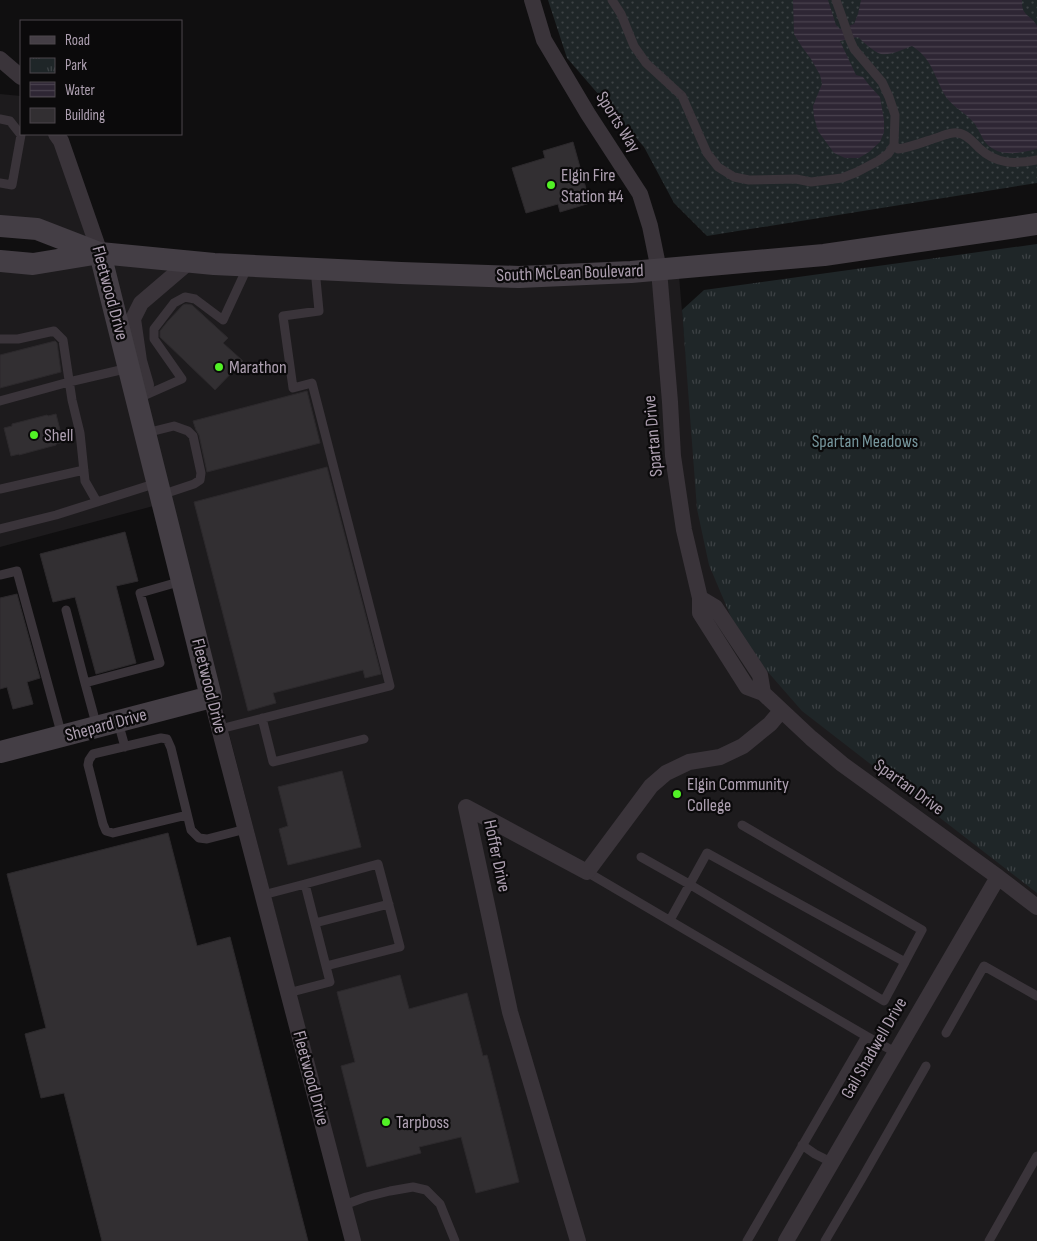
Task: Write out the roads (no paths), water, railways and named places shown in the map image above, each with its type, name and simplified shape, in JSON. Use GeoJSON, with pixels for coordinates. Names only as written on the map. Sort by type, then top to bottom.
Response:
{"type":"FeatureCollection","features":[{"type":"Feature","properties":{"kind":"main road","name":"South McLean Boulevard"},"geometry":{"type":"LineString","coordinates":[[0,226],[37,230],[100,253],[189,262],[400,273],[518,276],[659,270],[824,255],[1037,224]]}},
{"type":"Feature","properties":{"kind":"main road","name":"South McLean Boulevard"},"geometry":{"type":"LineString","coordinates":[[0,261],[33,264],[100,253]]}},
{"type":"Feature","properties":{"kind":"main road","name":"Fleetwood Drive"},"geometry":{"type":"LineString","coordinates":[[100,253],[211,697]]}},
{"type":"Feature","properties":{"kind":"main road","name":"Shepard Drive"},"geometry":{"type":"LineString","coordinates":[[0,752],[211,697]]}},
{"type":"Feature","properties":{"kind":"street","name":"Sports Way"},"geometry":{"type":"LineString","coordinates":[[532,0],[544,40],[588,114],[640,194],[650,226],[659,270]]}},
{"type":"Feature","properties":{"kind":"street"},"geometry":{"type":"LineString","coordinates":[[0,59],[20,76]]}},
{"type":"Feature","properties":{"kind":"street","name":"Fleetwood Drive"},"geometry":{"type":"LineString","coordinates":[[57,135],[61,141],[100,253]]}},
{"type":"Feature","properties":{"kind":"street"},"geometry":{"type":"LineString","coordinates":[[137,400],[146,386],[139,361],[133,319],[141,303],[189,262]]}},
{"type":"Feature","properties":{"kind":"street","name":"Spartan Drive"},"geometry":{"type":"LineString","coordinates":[[659,270],[673,456],[684,530],[700,598],[700,613],[747,687],[762,693],[842,764],[1037,907]]}},
{"type":"Feature","properties":{"kind":"street","name":"Fleetwood Drive"},"geometry":{"type":"LineString","coordinates":[[211,697],[353,1241]]}},
{"type":"Feature","properties":{"kind":"street"},"geometry":{"type":"LineString","coordinates":[[587,872],[651,786],[666,773],[689,762],[720,757],[743,746],[770,724],[781,710]]}},
{"type":"Feature","properties":{"kind":"street","name":"Hoffer Drive"},"geometry":{"type":"LineString","coordinates":[[578,1241],[510,1012],[466,807],[587,872]]}},
{"type":"Feature","properties":{"kind":"street","name":"Gail Shadwell Drive"},"geometry":{"type":"LineString","coordinates":[[786,1241],[998,877]]}},
{"type":"Feature","properties":{"kind":"lane"},"geometry":{"type":"LineString","coordinates":[[612,0],[621,14],[634,46],[646,63],[682,96],[707,153],[718,167],[734,177],[749,180],[796,179],[811,182],[842,178],[858,172],[888,154],[894,145],[895,116],[889,98],[882,82],[860,57],[850,40],[836,0]]}},
{"type":"Feature","properties":{"kind":"lane"},"geometry":{"type":"LineString","coordinates":[[0,119],[10,120],[20,134]]}},
{"type":"Feature","properties":{"kind":"lane"},"geometry":{"type":"LineString","coordinates":[[894,145],[898,149],[906,148],[960,132],[991,158],[1002,162],[1019,163],[1037,160]]}},
{"type":"Feature","properties":{"kind":"lane"},"geometry":{"type":"LineString","coordinates":[[0,183],[12,185],[21,135]]}},
{"type":"Feature","properties":{"kind":"lane"},"geometry":{"type":"LineString","coordinates":[[137,400],[182,379],[154,339],[154,329],[174,303],[185,297],[195,299],[223,320],[248,266]]}},
{"type":"Feature","properties":{"kind":"lane"},"geometry":{"type":"LineString","coordinates":[[220,729],[390,686],[312,383],[293,388],[283,316],[319,311],[315,268]]}},
{"type":"Feature","properties":{"kind":"lane"},"geometry":{"type":"LineString","coordinates":[[0,339],[18,339],[54,331],[63,340],[69,382],[80,433],[86,481],[97,502]]}},
{"type":"Feature","properties":{"kind":"lane"},"geometry":{"type":"LineString","coordinates":[[0,401],[129,368]]}},
{"type":"Feature","properties":{"kind":"lane"},"geometry":{"type":"LineString","coordinates":[[0,530],[97,502],[194,484],[200,480],[201,472],[193,436],[174,426],[145,434]]}},
{"type":"Feature","properties":{"kind":"lane"},"geometry":{"type":"LineString","coordinates":[[0,489],[84,470]]}},
{"type":"Feature","properties":{"kind":"lane"},"geometry":{"type":"LineString","coordinates":[[0,575],[16,571],[62,736]]}},
{"type":"Feature","properties":{"kind":"lane"},"geometry":{"type":"LineString","coordinates":[[85,683],[160,663],[140,593],[182,581]]}},
{"type":"Feature","properties":{"kind":"lane"},"geometry":{"type":"LineString","coordinates":[[66,610],[85,683],[108,724],[125,747]]}},
{"type":"Feature","properties":{"kind":"lane"},"geometry":{"type":"LineString","coordinates":[[262,718],[273,762],[364,739]]}},
{"type":"Feature","properties":{"kind":"lane"},"geometry":{"type":"LineString","coordinates":[[188,815],[113,833],[106,831],[88,765],[89,760],[93,754],[161,738],[167,739],[171,748],[188,815],[191,830],[199,838],[207,839],[246,829]]}},
{"type":"Feature","properties":{"kind":"lane"},"geometry":{"type":"LineString","coordinates":[[641,857],[884,1001],[922,930],[742,824]]}},
{"type":"Feature","properties":{"kind":"lane"},"geometry":{"type":"LineString","coordinates":[[670,920],[707,853],[905,962]]}},
{"type":"Feature","properties":{"kind":"lane"},"geometry":{"type":"LineString","coordinates":[[263,895],[378,864],[400,946],[326,966]]}},
{"type":"Feature","properties":{"kind":"lane"},"geometry":{"type":"LineString","coordinates":[[587,872],[895,1052]]}},
{"type":"Feature","properties":{"kind":"lane"},"geometry":{"type":"LineString","coordinates":[[288,993],[330,982],[305,884]]}},
{"type":"Feature","properties":{"kind":"lane"},"geometry":{"type":"LineString","coordinates":[[315,923],[389,904]]}},
{"type":"Feature","properties":{"kind":"lane"},"geometry":{"type":"LineString","coordinates":[[946,1033],[984,966],[1037,996]]}},
{"type":"Feature","properties":{"kind":"lane"},"geometry":{"type":"LineString","coordinates":[[747,1241],[866,1036]]}},
{"type":"Feature","properties":{"kind":"lane"},"geometry":{"type":"LineString","coordinates":[[825,1241],[926,1066]]}},
{"type":"Feature","properties":{"kind":"lane"},"geometry":{"type":"LineString","coordinates":[[802,1144],[815,1154],[831,1162]]}},
{"type":"Feature","properties":{"kind":"lane"},"geometry":{"type":"LineString","coordinates":[[989,1241],[1037,1156]]}},
{"type":"Feature","properties":{"kind":"lane"},"geometry":{"type":"LineString","coordinates":[[344,1205],[390,1191],[413,1187],[426,1190],[440,1204],[455,1241]]}},
{"type":"Feature","properties":{"kind":"water"},"geometry":{"type":"Polygon","coordinates":[[[793,0],[828,0],[836,25],[840,29],[854,24],[861,0],[1022,0],[1023,10],[1037,26],[1037,149],[1003,153],[991,148],[984,141],[974,123],[946,97],[932,68],[919,51],[912,46],[892,53],[881,54],[858,37],[840,41],[856,75],[863,77],[880,97],[884,132],[880,142],[859,158],[845,158],[834,153],[818,131],[814,117],[813,106],[822,84],[820,75],[794,34],[793,0]]]}},
{"type":"Feature","properties":{"kind":"place","name":"Elgin Fire Station #4"},"geometry":{"type":"Point","coordinates":[551,185]}},
{"type":"Feature","properties":{"kind":"place","name":"Marathon"},"geometry":{"type":"Point","coordinates":[219,367]}},
{"type":"Feature","properties":{"kind":"place","name":"Shell"},"geometry":{"type":"Point","coordinates":[34,435]}},
{"type":"Feature","properties":{"kind":"place","name":"Elgin Community College"},"geometry":{"type":"Point","coordinates":[677,794]}},
{"type":"Feature","properties":{"kind":"place","name":"Tarpboss"},"geometry":{"type":"Point","coordinates":[386,1122]}},
{"type":"Feature","properties":{"kind":"park label","name":"Spartan Meadows"},"geometry":{"type":"Point","coordinates":[865,441]}}]}
